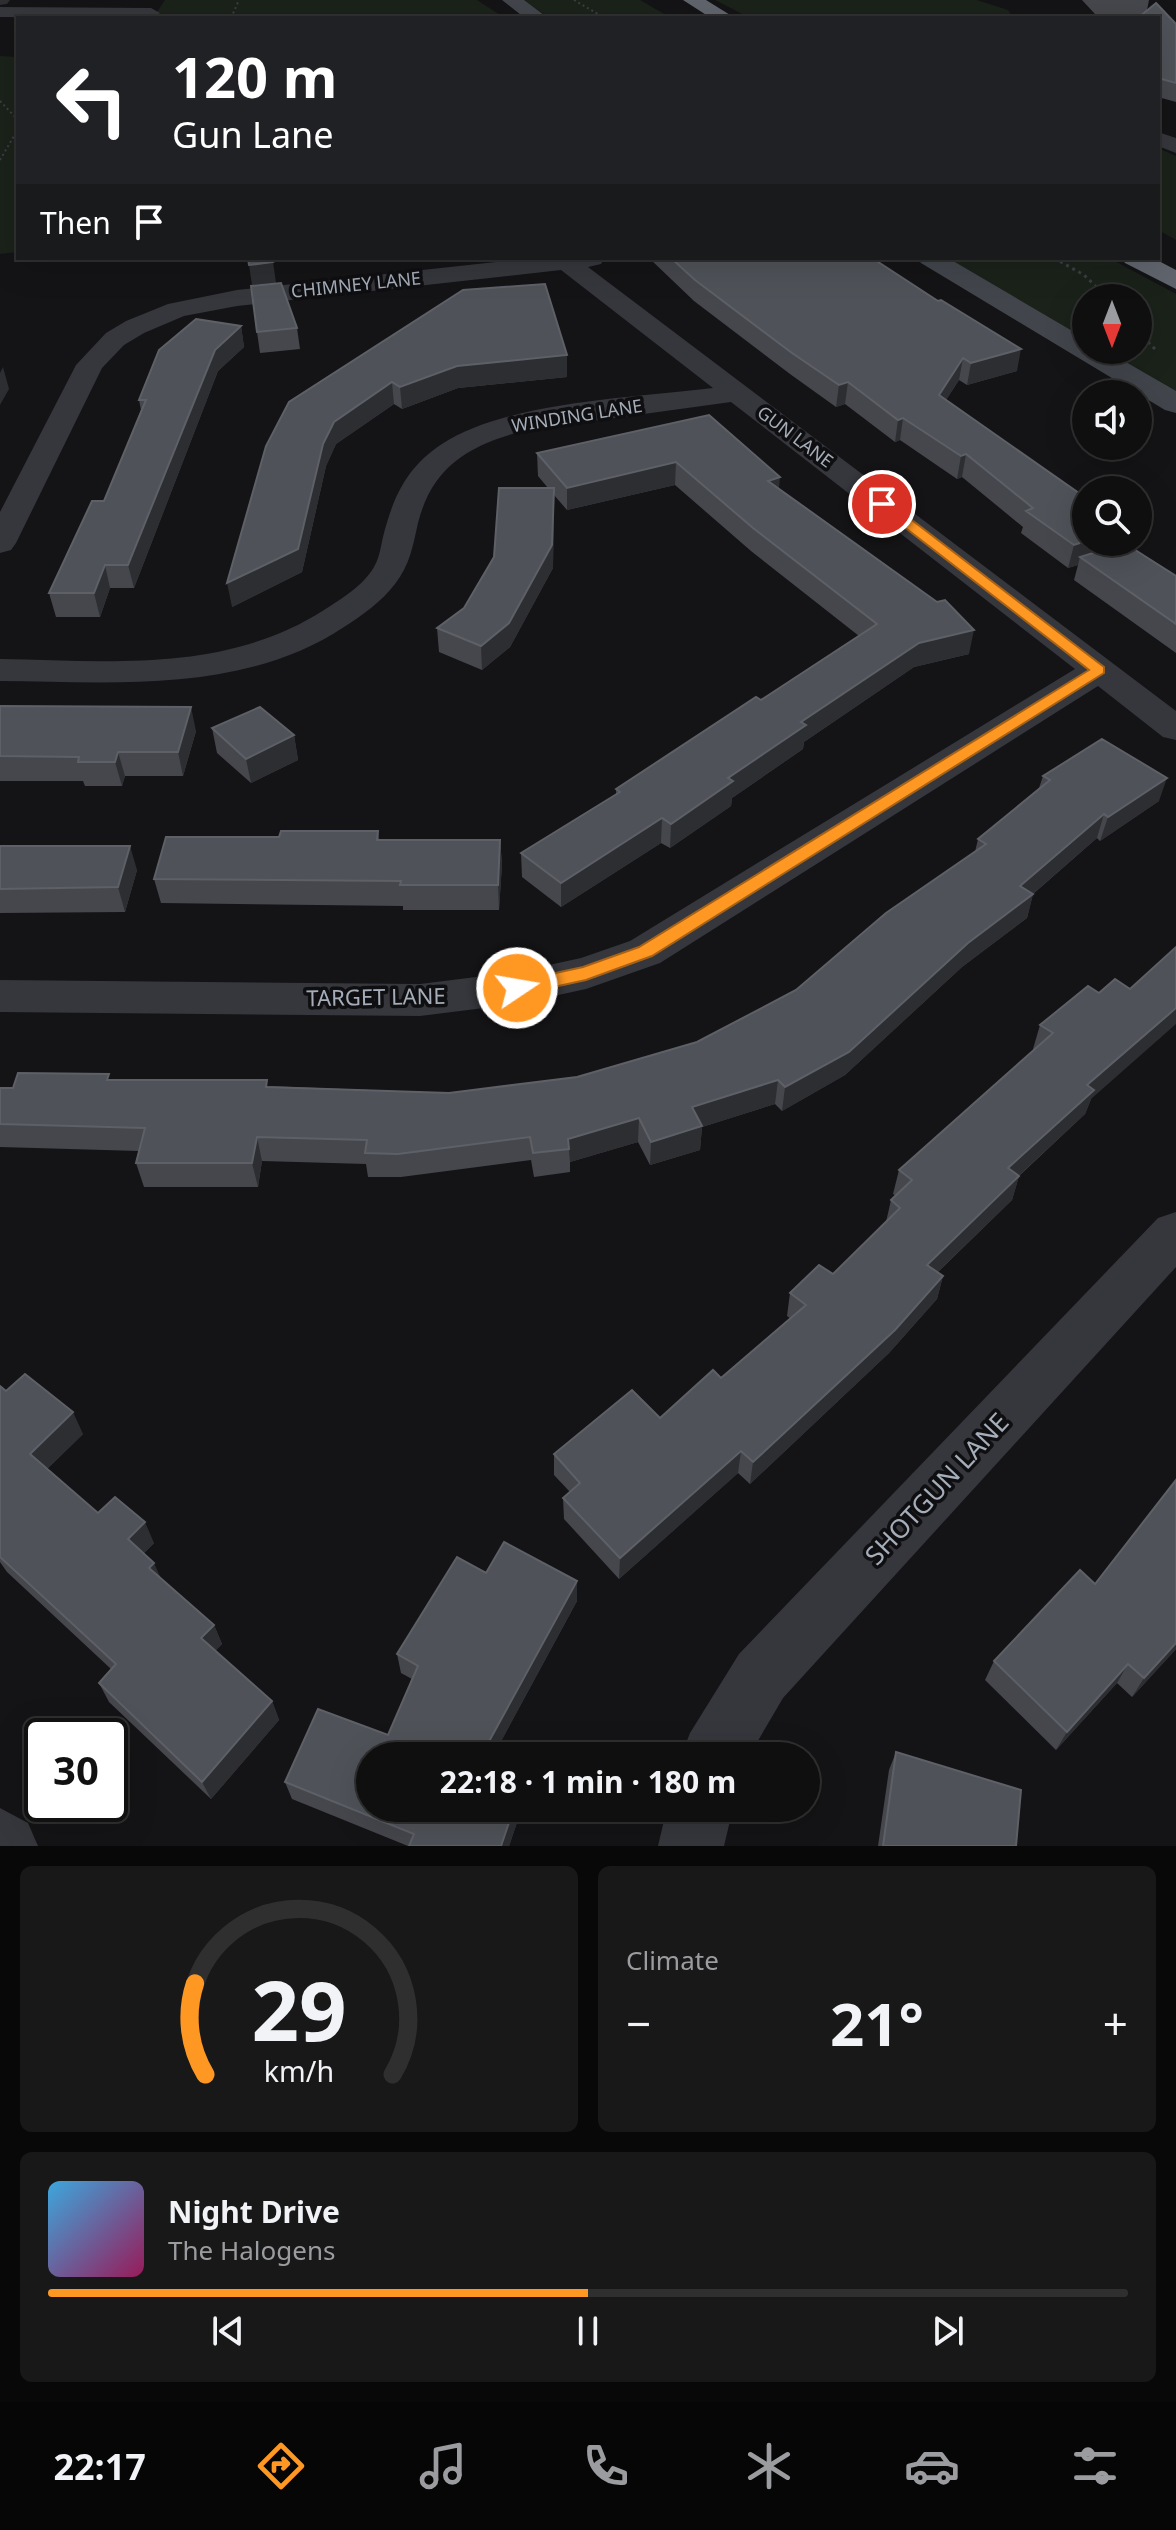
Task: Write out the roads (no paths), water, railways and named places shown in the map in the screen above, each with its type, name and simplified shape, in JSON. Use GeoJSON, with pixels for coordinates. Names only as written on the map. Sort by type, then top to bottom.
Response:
{"type":"FeatureCollection","features":[{"type":"Feature","properties":{"kind":"highway"},"geometry":{"type":"LineString","coordinates":[[687,10],[716,16]]}},
{"type":"Feature","properties":{"kind":"highway"},"geometry":{"type":"LineString","coordinates":[[1138,260],[1176,281]]}},
{"type":"Feature","properties":{"kind":"street"},"geometry":{"type":"LineString","coordinates":[[511,0],[535,16]]}},
{"type":"Feature","properties":{"kind":"street"},"geometry":{"type":"LineString","coordinates":[[0,12],[46,6],[151,13]]}},
{"type":"Feature","properties":{"kind":"street","name":"CHIMNEY LANE"},"geometry":{"type":"LineString","coordinates":[[0,543],[90,365],[115,339],[135,327],[177,310],[237,298],[583,260]]}},
{"type":"Feature","properties":{"kind":"street"},"geometry":{"type":"LineString","coordinates":[[933,260],[1176,404]]}},
{"type":"Feature","properties":{"kind":"street","name":"GUN LANE"},"geometry":{"type":"LineString","coordinates":[[566,262],[1176,729]]}},
{"type":"Feature","properties":{"kind":"street","name":"WINDING LANE"},"geometry":{"type":"LineString","coordinates":[[0,670],[178,670],[229,663],[289,645],[323,629],[373,590],[392,565],[410,491],[429,466],[457,447],[498,430],[541,419],[737,393]]}},
{"type":"Feature","properties":{"kind":"street","name":"TARGET LANE"},"geometry":{"type":"LineString","coordinates":[[0,996],[420,1000],[517,988],[586,973],[645,952],[1099,670]]}},
{"type":"Feature","properties":{"kind":"street","name":"SHOTGUN LANE"},"geometry":{"type":"LineString","coordinates":[[721,1742],[761,1676],[1176,1233]]}},
{"type":"Feature","properties":{"kind":"street"},"geometry":{"type":"LineString","coordinates":[[691,1846],[697,1822]]}},
{"type":"Feature","properties":{"kind":"street"},"geometry":{"type":"LineString","coordinates":[[0,1841],[5,1846]]}}]}
